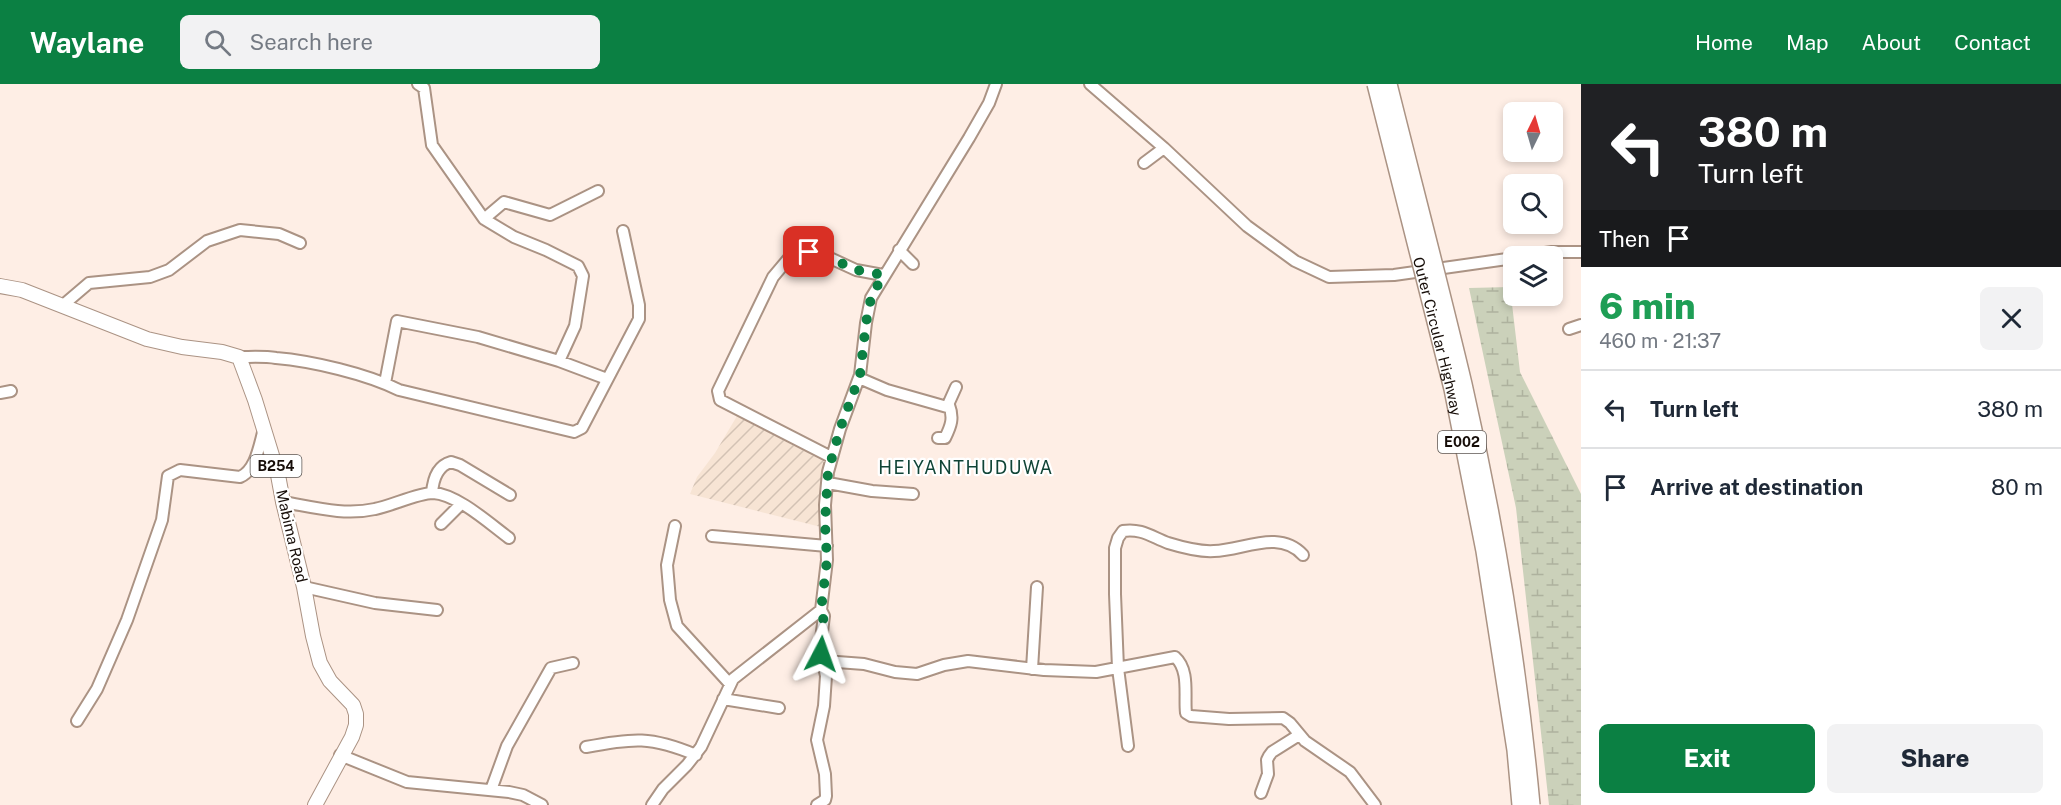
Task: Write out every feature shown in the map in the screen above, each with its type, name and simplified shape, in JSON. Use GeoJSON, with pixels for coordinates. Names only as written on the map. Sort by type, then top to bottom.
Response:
{"type":"FeatureCollection","features":[{"type":"Feature","properties":{"kind":"highway","name":"Outer Circular Highway"},"geometry":{"type":"LineString","coordinates":[[1375,84],[1452,389],[1484,551],[1515,750],[1520,805]]}},
{"type":"Feature","properties":{"kind":"highway","name":"Outer Circular Highway"},"geometry":{"type":"LineString","coordinates":[[1389,84],[1464,385],[1498,552],[1533,805]]}},
{"type":"Feature","properties":{"kind":"main road"},"geometry":{"type":"LineString","coordinates":[[0,286],[22,290],[147,339],[239,357]]}},
{"type":"Feature","properties":{"kind":"main road","name":"Mabima Road"},"geometry":{"type":"LineString","coordinates":[[239,357],[278,475],[320,663],[330,681],[353,705],[356,714],[356,725],[352,737],[340,755],[315,805]]}},
{"type":"Feature","properties":{"kind":"street"},"geometry":{"type":"LineString","coordinates":[[418,84],[424,88],[432,145],[484,219],[514,237],[578,266],[583,276],[577,316],[575,326],[559,361]]}},
{"type":"Feature","properties":{"kind":"street"},"geometry":{"type":"LineString","coordinates":[[817,805],[825,800],[826,796],[825,774],[818,740],[826,676],[820,646],[824,616],[821,610],[826,575],[825,505],[831,457],[859,378],[871,298],[974,130],[996,84]]}},
{"type":"Feature","properties":{"kind":"street"},"geometry":{"type":"LineString","coordinates":[[1090,84],[1164,148],[1247,226],[1295,261],[1329,277],[1356,278],[1394,275],[1503,260]]}},
{"type":"Feature","properties":{"kind":"street"},"geometry":{"type":"LineString","coordinates":[[1144,163],[1164,148]]}},
{"type":"Feature","properties":{"kind":"street"},"geometry":{"type":"LineString","coordinates":[[484,219],[504,202],[512,202],[550,215],[598,191]]}},
{"type":"Feature","properties":{"kind":"street"},"geometry":{"type":"LineString","coordinates":[[62,306],[89,283],[150,277],[169,270],[207,241],[240,231],[279,234],[300,243]]}},
{"type":"Feature","properties":{"kind":"street"},"geometry":{"type":"LineString","coordinates":[[239,357],[276,357],[320,365],[385,383],[399,390],[574,432],[582,428],[639,319],[639,305],[623,231]]}},
{"type":"Feature","properties":{"kind":"street"},"geometry":{"type":"LineString","coordinates":[[899,250],[913,264]]}},
{"type":"Feature","properties":{"kind":"street"},"geometry":{"type":"LineString","coordinates":[[1563,252],[1581,252]]}},
{"type":"Feature","properties":{"kind":"street"},"geometry":{"type":"LineString","coordinates":[[831,457],[720,400],[718,391],[773,277],[789,258],[795,254],[819,253],[856,270],[883,275]]}},
{"type":"Feature","properties":{"kind":"street"},"geometry":{"type":"LineString","coordinates":[[385,383],[397,321],[478,337],[559,361],[607,379]]}},
{"type":"Feature","properties":{"kind":"street"},"geometry":{"type":"LineString","coordinates":[[1569,329],[1581,325]]}},
{"type":"Feature","properties":{"kind":"street"},"geometry":{"type":"LineString","coordinates":[[859,378],[924,402],[949,405]]}},
{"type":"Feature","properties":{"kind":"street"},"geometry":{"type":"LineString","coordinates":[[938,438],[945,438],[947,434],[953,415],[949,405],[956,387]]}},
{"type":"Feature","properties":{"kind":"street"},"geometry":{"type":"LineString","coordinates":[[76,721],[97,689],[127,620],[162,520],[168,476],[180,470],[240,477],[248,474],[264,429]]}},
{"type":"Feature","properties":{"kind":"street"},"geometry":{"type":"LineString","coordinates":[[432,493],[435,478],[443,466],[451,462],[510,495]]}},
{"type":"Feature","properties":{"kind":"street"},"geometry":{"type":"LineString","coordinates":[[828,483],[872,491],[913,494]]}},
{"type":"Feature","properties":{"kind":"street"},"geometry":{"type":"LineString","coordinates":[[283,502],[350,513],[375,509],[432,493],[445,496],[461,504],[509,538]]}},
{"type":"Feature","properties":{"kind":"street"},"geometry":{"type":"LineString","coordinates":[[441,524],[461,504]]}},
{"type":"Feature","properties":{"kind":"street"},"geometry":{"type":"LineString","coordinates":[[675,526],[667,565],[670,600],[677,626],[730,684]]}},
{"type":"Feature","properties":{"kind":"street"},"geometry":{"type":"LineString","coordinates":[[1128,746],[1118,668],[1115,594],[1115,548],[1123,531],[1140,531],[1168,543],[1211,551],[1261,543],[1286,543],[1303,555]]}},
{"type":"Feature","properties":{"kind":"street"},"geometry":{"type":"LineString","coordinates":[[712,536],[826,546]]}},
{"type":"Feature","properties":{"kind":"street"},"geometry":{"type":"LineString","coordinates":[[304,587],[375,603],[437,610]]}},
{"type":"Feature","properties":{"kind":"street"},"geometry":{"type":"LineString","coordinates":[[1032,669],[1037,587]]}},
{"type":"Feature","properties":{"kind":"street"},"geometry":{"type":"LineString","coordinates":[[652,805],[663,789],[696,754],[730,684],[739,674],[821,610]]}},
{"type":"Feature","properties":{"kind":"street"},"geometry":{"type":"LineString","coordinates":[[824,661],[864,664],[895,672],[917,674],[944,664],[969,661],[1032,669],[1096,672],[1176,657],[1183,672],[1186,714],[1229,719],[1283,718],[1305,741],[1350,772],[1375,805]]}},
{"type":"Feature","properties":{"kind":"street"},"geometry":{"type":"LineString","coordinates":[[491,790],[507,746],[551,668],[573,663]]}},
{"type":"Feature","properties":{"kind":"street"},"geometry":{"type":"LineString","coordinates":[[723,699],[779,708]]}},
{"type":"Feature","properties":{"kind":"street"},"geometry":{"type":"LineString","coordinates":[[1261,793],[1268,774],[1269,756],[1299,735]]}},
{"type":"Feature","properties":{"kind":"street"},"geometry":{"type":"LineString","coordinates":[[586,747],[621,741],[649,740],[696,754]]}},
{"type":"Feature","properties":{"kind":"street"},"geometry":{"type":"LineString","coordinates":[[340,755],[407,782],[523,795],[542,805]]}},
{"type":"Feature","properties":{"kind":"shaded area"},"geometry":{"type":"Polygon","coordinates":[[[737,416],[825,462],[819,496],[821,527],[690,494],[697,477],[715,453],[737,416]]]}},
{"type":"Feature","properties":{"kind":"green space"},"geometry":{"type":"Polygon","coordinates":[[[1503,287],[1503,306],[1512,306],[1520,372],[1581,494],[1581,805],[1549,805],[1516,508],[1469,288],[1503,287]]]}},
{"type":"Feature","properties":{"kind":"district","name":"HEIYANTHUDUWA"},"geometry":{"type":"Point","coordinates":[966,467]}},
{"type":"Feature","properties":{"kind":"route"},"geometry":{"type":"LineString","coordinates":[[809,252],[819,253],[856,270],[883,275],[871,298],[860,375],[840,429],[828,472],[825,505],[827,560],[821,610],[824,624],[820,639],[821,654]]}}]}
